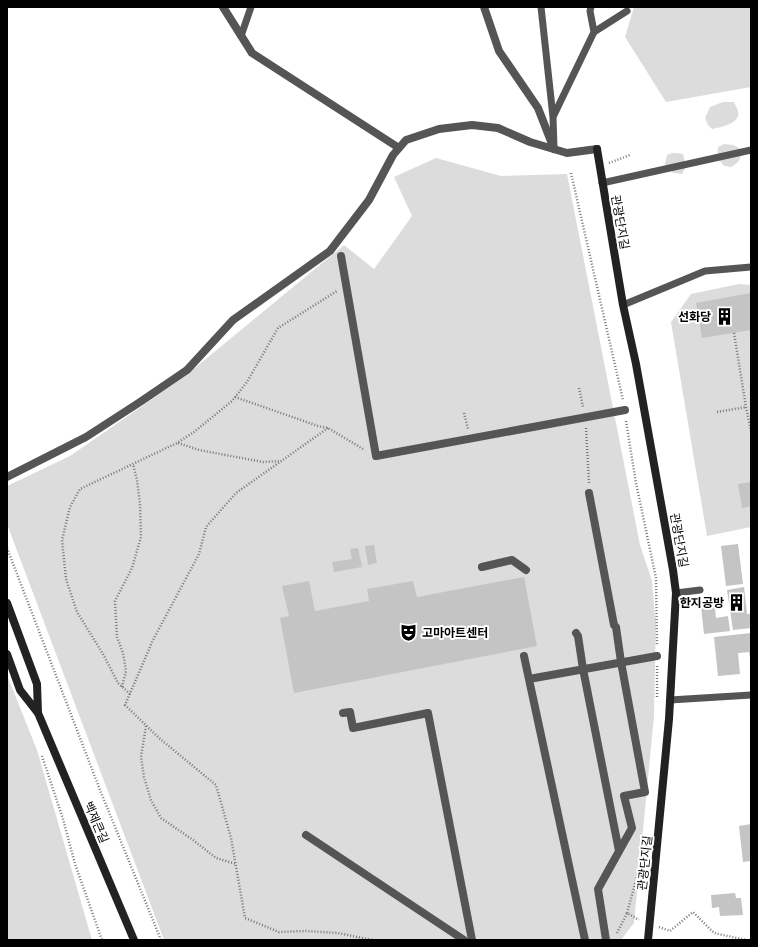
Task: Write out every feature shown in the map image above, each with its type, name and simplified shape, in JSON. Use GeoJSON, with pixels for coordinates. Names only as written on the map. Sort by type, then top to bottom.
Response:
{"type":"FeatureCollection","features":[{"type":"Feature","properties":{"kind":"street"},"geometry":{"type":"LineString","coordinates":[[223,7],[252,53],[399,148]]}},
{"type":"Feature","properties":{"kind":"street"},"geometry":{"type":"LineString","coordinates":[[484,7],[500,51],[538,108],[554,149]]}},
{"type":"Feature","properties":{"kind":"street"},"geometry":{"type":"LineString","coordinates":[[7,477],[86,437],[187,370],[233,320],[330,251],[369,200],[393,155],[406,140],[439,129],[472,124],[498,128],[530,142],[554,149]]}},
{"type":"Feature","properties":{"kind":"street","name":"관광단지길"},"geometry":{"type":"LineString","coordinates":[[554,149],[567,153],[597,149],[623,305],[636,364],[676,593],[668,727],[648,940]]}},
{"type":"Feature","properties":{"kind":"street"},"geometry":{"type":"LineString","coordinates":[[341,256],[376,456],[625,410]]}},
{"type":"Feature","properties":{"kind":"street"},"geometry":{"type":"LineString","coordinates":[[589,493],[614,625],[616,627],[645,792],[624,796],[632,828],[598,889],[606,940]]}},
{"type":"Feature","properties":{"kind":"street"},"geometry":{"type":"LineString","coordinates":[[482,567],[512,560],[526,570]]}},
{"type":"Feature","properties":{"kind":"street","name":"백제큰길"},"geometry":{"type":"LineString","coordinates":[[7,603],[37,684],[38,713]]}},
{"type":"Feature","properties":{"kind":"street"},"geometry":{"type":"LineString","coordinates":[[576,633],[578,636],[583,669],[619,851]]}},
{"type":"Feature","properties":{"kind":"street","name":"백제큰길"},"geometry":{"type":"LineString","coordinates":[[7,654],[20,690],[38,713],[134,940]]}},
{"type":"Feature","properties":{"kind":"street"},"geometry":{"type":"LineString","coordinates":[[524,656],[585,940]]}},
{"type":"Feature","properties":{"kind":"street"},"geometry":{"type":"LineString","coordinates":[[529,679],[657,656]]}},
{"type":"Feature","properties":{"kind":"street"},"geometry":{"type":"LineString","coordinates":[[343,713],[350,712],[353,728],[428,713],[472,940]]}},
{"type":"Feature","properties":{"kind":"street"},"geometry":{"type":"LineString","coordinates":[[306,835],[464,940]]}},
{"type":"Feature","properties":{"kind":"lane"},"geometry":{"type":"LineString","coordinates":[[241,36],[251,7]]}},
{"type":"Feature","properties":{"kind":"lane"},"geometry":{"type":"LineString","coordinates":[[541,7],[553,117],[554,149]]}},
{"type":"Feature","properties":{"kind":"lane"},"geometry":{"type":"LineString","coordinates":[[591,7],[590,11],[594,32]]}},
{"type":"Feature","properties":{"kind":"lane"},"geometry":{"type":"LineString","coordinates":[[553,117],[594,32],[627,11]]}},
{"type":"Feature","properties":{"kind":"lane"},"geometry":{"type":"LineString","coordinates":[[602,183],[751,150]]}},
{"type":"Feature","properties":{"kind":"lane"},"geometry":{"type":"LineString","coordinates":[[623,305],[705,271],[751,267]]}},
{"type":"Feature","properties":{"kind":"lane"},"geometry":{"type":"LineString","coordinates":[[676,593],[700,590]]}},
{"type":"Feature","properties":{"kind":"lane"},"geometry":{"type":"LineString","coordinates":[[670,700],[751,695]]}},
{"type":"Feature","properties":{"kind":"path"},"geometry":{"type":"LineString","coordinates":[[600,167],[630,155]]}},
{"type":"Feature","properties":{"kind":"path"},"geometry":{"type":"LineString","coordinates":[[571,173],[625,410],[636,483],[656,578],[657,702]]}},
{"type":"Feature","properties":{"kind":"path"},"geometry":{"type":"LineString","coordinates":[[130,694],[118,683],[103,654],[77,612],[66,579],[62,540],[70,507],[80,489],[177,443],[194,432],[232,401],[247,382],[278,328],[343,287]]}},
{"type":"Feature","properties":{"kind":"path"},"geometry":{"type":"LineString","coordinates":[[734,333],[751,431]]}},
{"type":"Feature","properties":{"kind":"path"},"geometry":{"type":"LineString","coordinates":[[580,388],[585,417],[589,493]]}},
{"type":"Feature","properties":{"kind":"path"},"geometry":{"type":"LineString","coordinates":[[235,397],[318,426],[328,428],[376,456]]}},
{"type":"Feature","properties":{"kind":"path"},"geometry":{"type":"LineString","coordinates":[[717,412],[746,407]]}},
{"type":"Feature","properties":{"kind":"path"},"geometry":{"type":"LineString","coordinates":[[328,428],[236,493],[206,527],[199,554],[153,640],[125,705],[159,738],[216,785],[231,838],[245,918],[279,932],[306,931],[338,933],[372,940]]}},
{"type":"Feature","properties":{"kind":"path"},"geometry":{"type":"LineString","coordinates":[[177,443],[199,450],[263,462],[282,461]]}},
{"type":"Feature","properties":{"kind":"path"},"geometry":{"type":"LineString","coordinates":[[122,687],[126,671],[123,653],[117,637],[115,601],[132,568],[141,537],[140,504],[133,464]]}},
{"type":"Feature","properties":{"kind":"path"},"geometry":{"type":"LineString","coordinates":[[7,548],[100,790],[161,940]]}},
{"type":"Feature","properties":{"kind":"path"},"geometry":{"type":"LineString","coordinates":[[146,726],[142,757],[144,777],[151,800],[160,818],[193,840],[216,858],[236,864]]}},
{"type":"Feature","properties":{"kind":"path"},"geometry":{"type":"LineString","coordinates":[[42,755],[63,819],[75,864],[102,940]]}},
{"type":"Feature","properties":{"kind":"path"},"geometry":{"type":"LineString","coordinates":[[615,936],[627,913],[644,851]]}},
{"type":"Feature","properties":{"kind":"path"},"geometry":{"type":"LineString","coordinates":[[627,913],[641,921],[670,931],[693,912],[714,933],[747,940],[751,939]]}},
{"type":"Feature","properties":{"kind":"shaded area"},"geometry":{"type":"Polygon","coordinates":[[[634,7],[751,7],[751,87],[666,102],[625,37],[634,7]]]}},
{"type":"Feature","properties":{"kind":"shaded area"},"geometry":{"type":"Polygon","coordinates":[[[723,102],[734,102],[738,115],[733,122],[725,126],[712,129],[708,125],[705,118],[710,107],[723,102]]]}},
{"type":"Feature","properties":{"kind":"shaded area"},"geometry":{"type":"Polygon","coordinates":[[[724,144],[733,145],[739,148],[740,160],[731,167],[724,166],[717,157],[718,147],[724,144]]]}},
{"type":"Feature","properties":{"kind":"shaded area"},"geometry":{"type":"Polygon","coordinates":[[[672,153],[683,154],[686,167],[682,174],[673,173],[665,164],[667,155],[672,153]]]}},
{"type":"Feature","properties":{"kind":"shaded area"},"geometry":{"type":"Polygon","coordinates":[[[436,158],[501,176],[567,174],[640,545],[652,581],[656,619],[654,716],[634,923],[621,940],[164,940],[7,524],[7,486],[70,456],[184,377],[344,245],[374,269],[412,216],[394,177],[436,158]]]}},
{"type":"Feature","properties":{"kind":"shaded area"},"geometry":{"type":"Polygon","coordinates":[[[739,284],[751,285],[751,527],[707,536],[671,322],[691,294],[739,284]]]}},
{"type":"Feature","properties":{"kind":"shaded area"},"geometry":{"type":"Polygon","coordinates":[[[7,675],[37,750],[92,940],[7,940],[7,675]]]}},
{"type":"Feature","properties":{"kind":"building","name":"선화당"},"geometry":{"type":"Polygon","coordinates":[[[751,293],[751,330],[702,338],[696,303],[751,293]]]}},
{"type":"Feature","properties":{"kind":"building"},"geometry":{"type":"Polygon","coordinates":[[[751,482],[751,506],[742,508],[738,484],[751,482]]]}},
{"type":"Feature","properties":{"kind":"building"},"geometry":{"type":"Polygon","coordinates":[[[738,544],[743,584],[726,586],[721,546],[738,544]]]}},
{"type":"Feature","properties":{"kind":"building"},"geometry":{"type":"Polygon","coordinates":[[[374,545],[377,563],[368,565],[365,546],[374,545]]]}},
{"type":"Feature","properties":{"kind":"building"},"geometry":{"type":"Polygon","coordinates":[[[358,548],[362,567],[334,572],[332,562],[352,559],[350,549],[358,548]]]}},
{"type":"Feature","properties":{"kind":"building","name":"고마아트센터"},"geometry":{"type":"Polygon","coordinates":[[[524,577],[537,646],[294,693],[280,618],[289,616],[282,586],[309,581],[315,611],[369,601],[367,589],[413,581],[417,597],[524,577]]]}},
{"type":"Feature","properties":{"kind":"building","name":"한지공방"},"geometry":{"type":"Polygon","coordinates":[[[744,587],[747,614],[751,614],[751,628],[733,630],[727,590],[744,587]]]}},
{"type":"Feature","properties":{"kind":"building"},"geometry":{"type":"Polygon","coordinates":[[[714,597],[716,618],[728,616],[730,631],[704,634],[700,598],[714,597]]]}},
{"type":"Feature","properties":{"kind":"building"},"geometry":{"type":"Polygon","coordinates":[[[751,633],[751,657],[749,652],[738,653],[740,674],[718,676],[714,637],[751,633]]]}},
{"type":"Feature","properties":{"kind":"building"},"geometry":{"type":"Polygon","coordinates":[[[751,824],[751,861],[743,862],[739,826],[751,824]]]}},
{"type":"Feature","properties":{"kind":"building"},"geometry":{"type":"Polygon","coordinates":[[[735,893],[736,898],[741,898],[743,915],[720,916],[719,907],[712,908],[711,895],[735,893]]]}},
{"type":"Feature","properties":{"kind":"place","name":"선화당"},"geometry":{"type":"Point","coordinates":[724,316]}},
{"type":"Feature","properties":{"kind":"place","name":"한지공방"},"geometry":{"type":"Point","coordinates":[737,602]}},
{"type":"Feature","properties":{"kind":"place","name":"고마아트센터"},"geometry":{"type":"Point","coordinates":[409,632]}}]}
